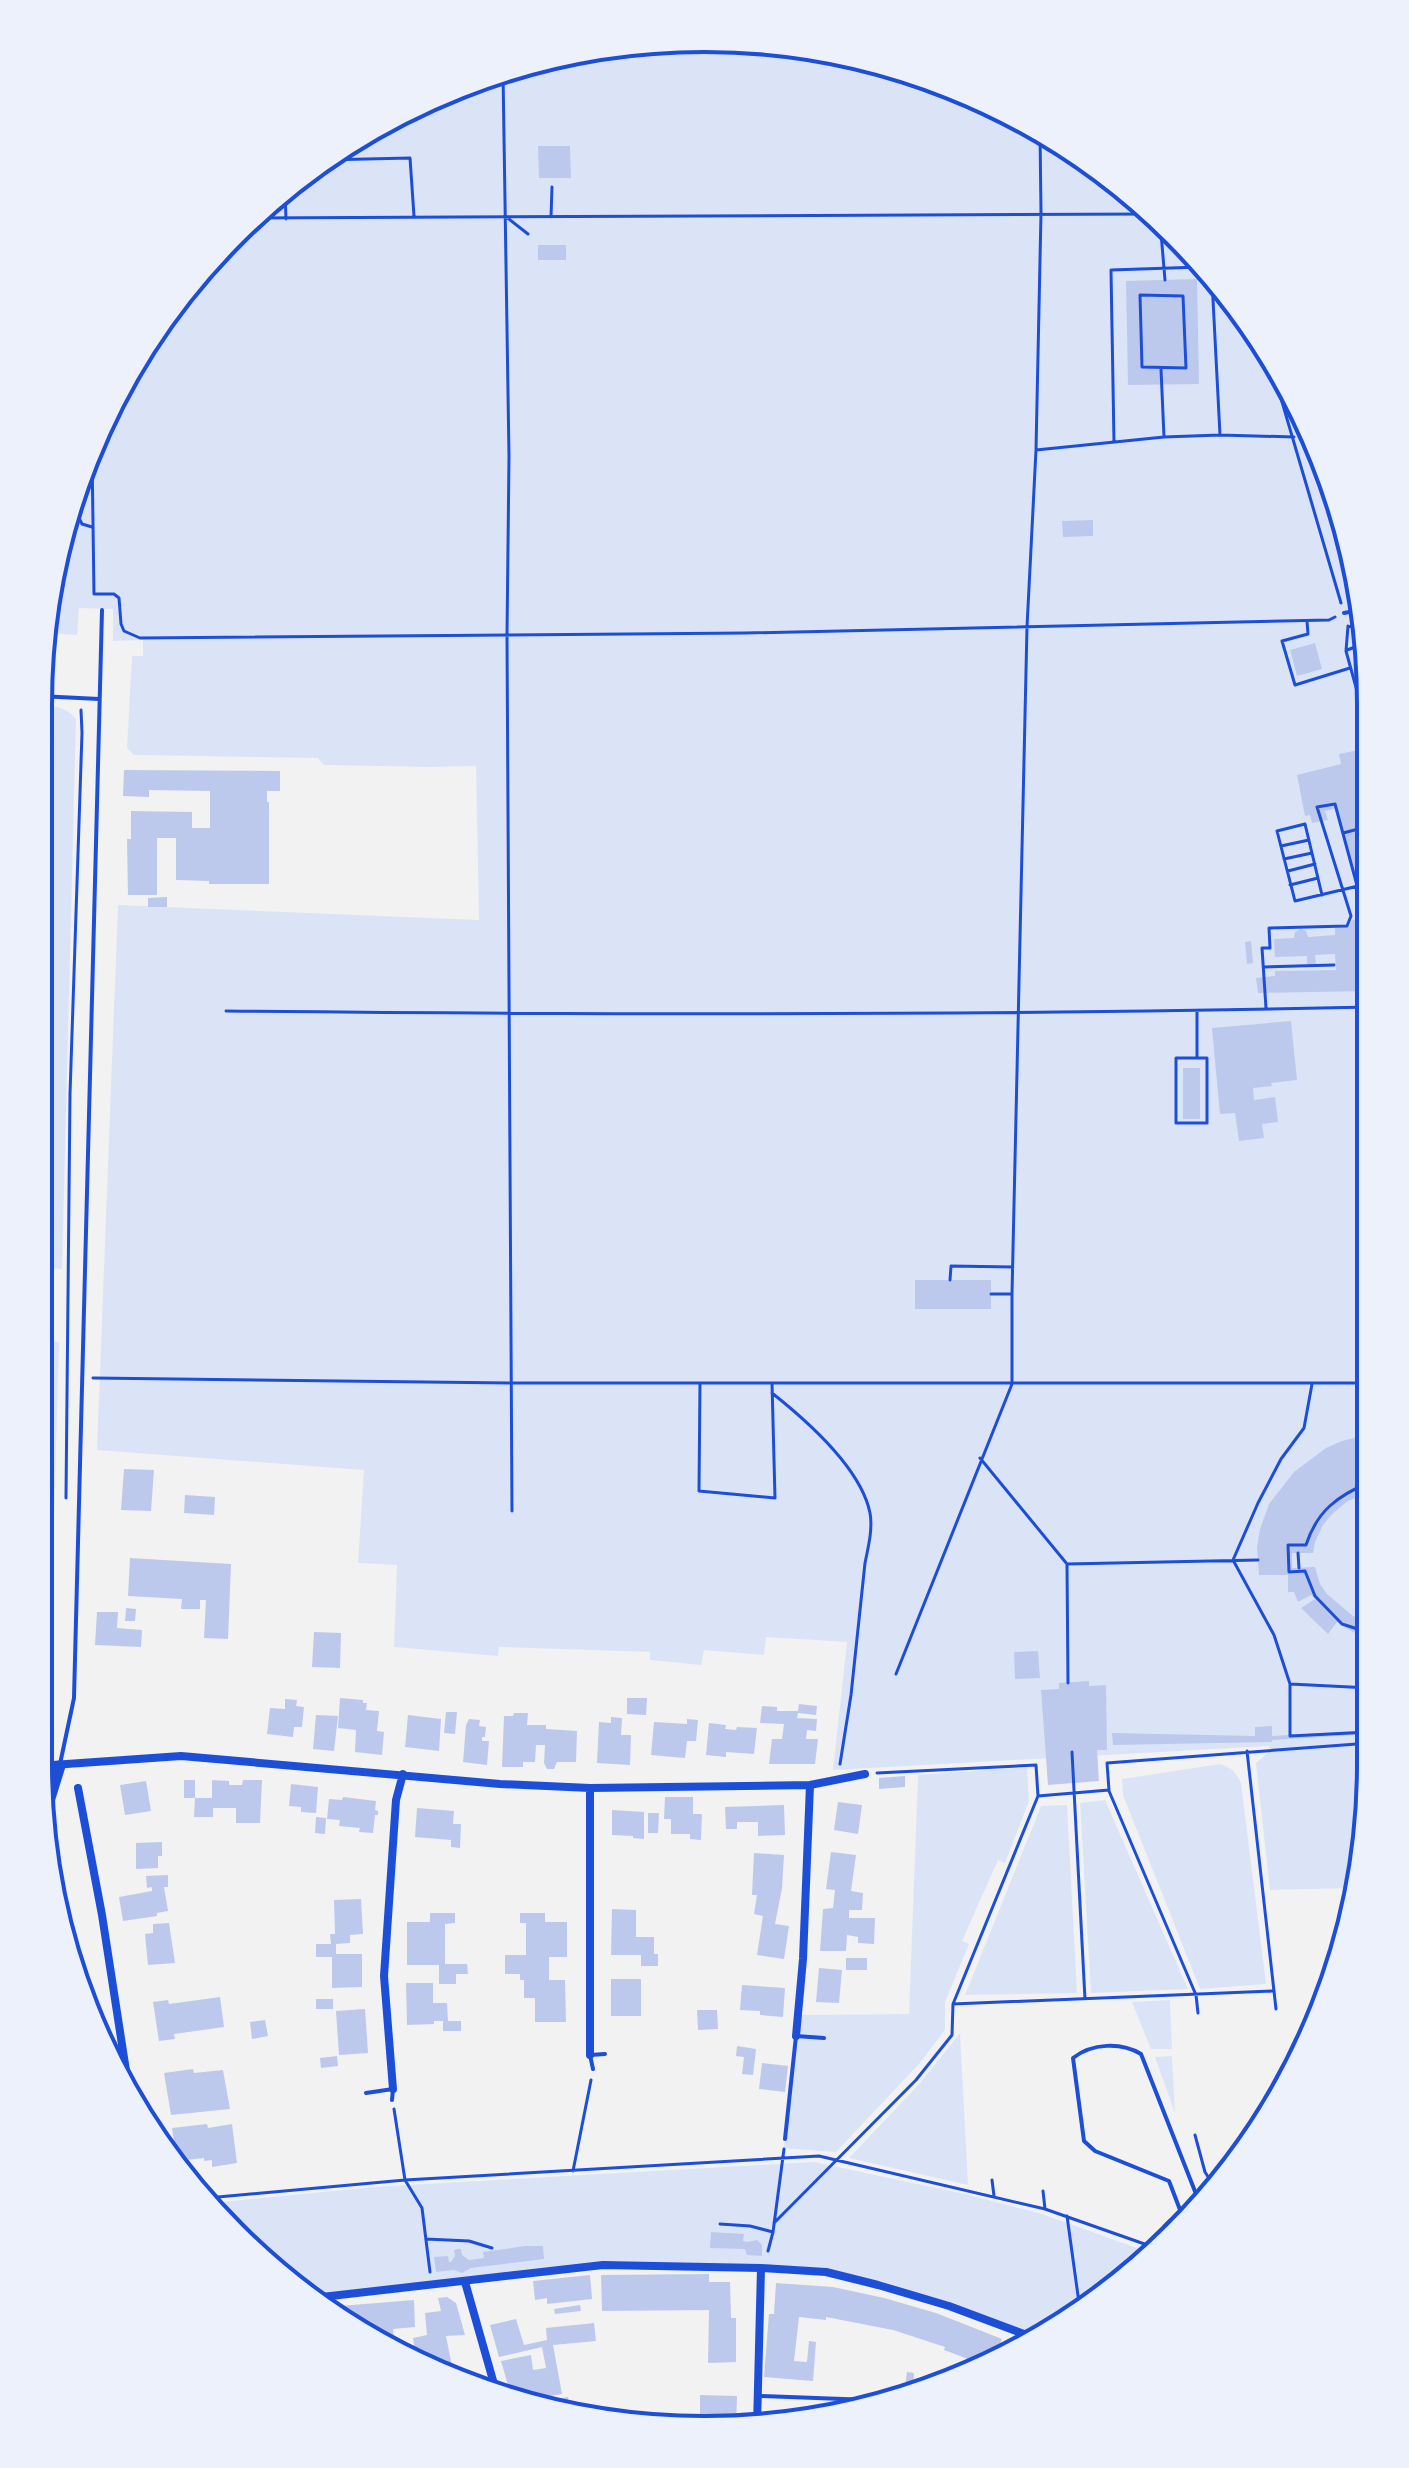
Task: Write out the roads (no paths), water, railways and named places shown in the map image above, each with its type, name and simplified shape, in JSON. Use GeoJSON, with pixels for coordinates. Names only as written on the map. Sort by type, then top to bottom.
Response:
{"type":"FeatureCollection","features":[{"type":"Feature","properties":{"kind":"street"},"geometry":{"type":"LineString","coordinates":[[52,1766],[181,1756],[500,1784],[590,1788],[810,1785],[865,1774]]}},
{"type":"Feature","properties":{"kind":"street"},"geometry":{"type":"LineString","coordinates":[[53,1790],[60,1766]]}},
{"type":"Feature","properties":{"kind":"street"},"geometry":{"type":"LineString","coordinates":[[393,2089],[384,1976],[395,1815],[403,1774]]}},
{"type":"Feature","properties":{"kind":"street"},"geometry":{"type":"LineString","coordinates":[[796,2036],[803,1959],[810,1785]]}},
{"type":"Feature","properties":{"kind":"street"},"geometry":{"type":"LineString","coordinates":[[78,1788],[125,2063]]}},
{"type":"Feature","properties":{"kind":"street"},"geometry":{"type":"LineString","coordinates":[[590,1788],[590,2055]]}},
{"type":"Feature","properties":{"kind":"street"},"geometry":{"type":"LineString","coordinates":[[328,2296],[603,2265],[761,2268],[826,2272],[878,2285],[949,2306],[1023,2333]]}},
{"type":"Feature","properties":{"kind":"street"},"geometry":{"type":"LineString","coordinates":[[757,2414],[761,2268]]}},
{"type":"Feature","properties":{"kind":"street"},"geometry":{"type":"LineString","coordinates":[[465,2282],[493,2380]]}},
{"type":"Feature","properties":{"kind":"lane"},"geometry":{"type":"LineString","coordinates":[[60,1766],[74,1698],[102,610]]}},
{"type":"Feature","properties":{"kind":"lane"},"geometry":{"type":"LineString","coordinates":[[1344,613],[1350,612]]}},
{"type":"Feature","properties":{"kind":"lane"},"geometry":{"type":"LineString","coordinates":[[52,697],[99,699]]}},
{"type":"Feature","properties":{"kind":"lane"},"geometry":{"type":"LineString","coordinates":[[785,2139],[796,2036],[824,2038]]}},
{"type":"Feature","properties":{"kind":"lane"},"geometry":{"type":"LineString","coordinates":[[1180,2210],[1169,2181],[1095,2151],[1084,2141],[1073,2058],[1081,2051],[1119,2046],[1141,2054],[1196,2193]]}},
{"type":"Feature","properties":{"kind":"lane"},"geometry":{"type":"LineString","coordinates":[[593,2069],[590,2055],[605,2054]]}},
{"type":"Feature","properties":{"kind":"lane"},"geometry":{"type":"LineString","coordinates":[[366,2093],[393,2089],[392,2100]]}},
{"type":"Feature","properties":{"kind":"lane"},"geometry":{"type":"LineString","coordinates":[[758,2396],[849,2399]]}}]}
